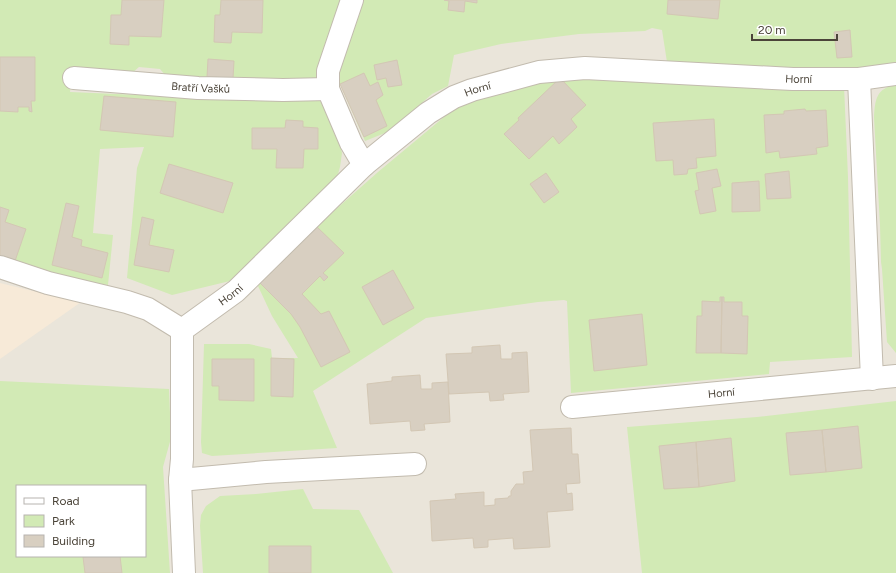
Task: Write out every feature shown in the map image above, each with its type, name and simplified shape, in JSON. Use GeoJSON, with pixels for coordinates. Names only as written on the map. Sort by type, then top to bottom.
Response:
{"type":"FeatureCollection","features":[{"type":"Feature","properties":{"kind":"street"},"geometry":{"type":"LineString","coordinates":[[352,0],[328,71],[328,89],[351,143],[364,165]]}},
{"type":"Feature","properties":{"kind":"street","name":"Horní"},"geometry":{"type":"LineString","coordinates":[[182,330],[236,291],[364,165],[428,114],[454,97],[472,90],[539,72],[585,68],[793,79],[859,79],[896,74]]}},
{"type":"Feature","properties":{"kind":"street","name":"Bratří Vašků"},"geometry":{"type":"LineString","coordinates":[[74,78],[198,88],[283,90],[328,89]]}},
{"type":"Feature","properties":{"kind":"street"},"geometry":{"type":"LineString","coordinates":[[859,79],[872,379]]}},
{"type":"Feature","properties":{"kind":"street"},"geometry":{"type":"LineString","coordinates":[[0,267],[48,283],[128,302],[148,309],[182,330],[182,459],[180,480],[184,573]]}},
{"type":"Feature","properties":{"kind":"street","name":"Horní"},"geometry":{"type":"LineString","coordinates":[[572,407],[896,376]]}},
{"type":"Feature","properties":{"kind":"street"},"geometry":{"type":"LineString","coordinates":[[180,480],[266,472],[415,464]]}},
{"type":"Feature","properties":{"kind":"shaded area"},"geometry":{"type":"Polygon","coordinates":[[[0,0],[896,0],[896,573],[0,573],[0,0]]]}},
{"type":"Feature","properties":{"kind":"shaded area"},"geometry":{"type":"Polygon","coordinates":[[[0,283],[33,291],[84,300],[0,359],[0,283]]]}},
{"type":"Feature","properties":{"kind":"green space"},"geometry":{"type":"Polygon","coordinates":[[[0,0],[344,0],[318,78],[289,83],[166,76],[160,69],[139,67],[132,73],[73,68],[70,92],[320,101],[335,123],[342,153],[335,185],[292,222],[230,281],[172,295],[127,278],[137,168],[144,147],[100,149],[93,233],[113,235],[108,285],[67,277],[0,256],[0,0]]]}},
{"type":"Feature","properties":{"kind":"green space"},"geometry":{"type":"Polygon","coordinates":[[[362,0],[896,0],[896,64],[864,68],[807,71],[667,62],[662,30],[652,28],[645,31],[579,34],[501,44],[454,55],[448,86],[432,94],[390,131],[365,141],[340,84],[339,69],[362,0]]]}},
{"type":"Feature","properties":{"kind":"green space"},"geometry":{"type":"Polygon","coordinates":[[[560,77],[844,86],[848,177],[852,357],[770,362],[769,374],[571,393],[567,301],[538,302],[426,318],[313,391],[337,448],[212,456],[202,453],[201,442],[204,344],[249,344],[271,349],[272,358],[298,358],[272,316],[258,286],[260,283],[326,218],[450,112],[472,99],[514,90],[560,77]]]}},
{"type":"Feature","properties":{"kind":"green space"},"geometry":{"type":"Polygon","coordinates":[[[896,85],[896,353],[887,342],[881,262],[874,118],[876,100],[878,96],[884,89],[896,85]]]}},
{"type":"Feature","properties":{"kind":"green space"},"geometry":{"type":"Polygon","coordinates":[[[0,381],[169,389],[171,438],[163,467],[170,573],[0,573],[0,381]]]}},
{"type":"Feature","properties":{"kind":"green space"},"geometry":{"type":"Polygon","coordinates":[[[896,401],[896,573],[642,573],[627,427],[757,417],[896,401]]]}},
{"type":"Feature","properties":{"kind":"green space"},"geometry":{"type":"Polygon","coordinates":[[[303,489],[313,509],[359,510],[393,573],[203,573],[200,526],[201,515],[206,506],[220,496],[303,489]]]}},
{"type":"Feature","properties":{"kind":"building"},"geometry":{"type":"Polygon","coordinates":[[[122,0],[164,0],[161,37],[129,36],[129,45],[110,44],[111,15],[121,15],[122,0]]]}},
{"type":"Feature","properties":{"kind":"building"},"geometry":{"type":"Polygon","coordinates":[[[221,0],[263,0],[262,33],[232,32],[231,43],[214,42],[215,15],[220,15],[221,0]]]}},
{"type":"Feature","properties":{"kind":"building"},"geometry":{"type":"Polygon","coordinates":[[[444,0],[477,0],[477,3],[465,1],[464,12],[448,10],[449,1],[444,0]]]}},
{"type":"Feature","properties":{"kind":"building"},"geometry":{"type":"Polygon","coordinates":[[[668,0],[720,0],[718,19],[667,14],[668,0]]]}},
{"type":"Feature","properties":{"kind":"building"},"geometry":{"type":"Polygon","coordinates":[[[850,30],[852,57],[837,58],[834,32],[850,30]]]}},
{"type":"Feature","properties":{"kind":"building"},"geometry":{"type":"Polygon","coordinates":[[[0,57],[35,57],[35,101],[31,101],[32,112],[29,111],[29,107],[18,107],[18,112],[0,111],[0,57]]]}},
{"type":"Feature","properties":{"kind":"building"},"geometry":{"type":"Polygon","coordinates":[[[208,59],[234,61],[233,78],[207,77],[208,59]]]}},
{"type":"Feature","properties":{"kind":"building"},"geometry":{"type":"Polygon","coordinates":[[[397,60],[402,85],[388,87],[386,78],[377,80],[374,65],[397,60]]]}},
{"type":"Feature","properties":{"kind":"building"},"geometry":{"type":"Polygon","coordinates":[[[364,73],[370,86],[378,82],[383,95],[376,100],[387,126],[364,137],[340,84],[364,73]]]}},
{"type":"Feature","properties":{"kind":"building"},"geometry":{"type":"Polygon","coordinates":[[[560,78],[586,105],[571,119],[577,127],[559,144],[553,136],[529,159],[504,134],[519,120],[518,118],[560,78]]]}},
{"type":"Feature","properties":{"kind":"building"},"geometry":{"type":"Polygon","coordinates":[[[104,96],[176,102],[173,137],[100,130],[104,96]]]}},
{"type":"Feature","properties":{"kind":"building"},"geometry":{"type":"Polygon","coordinates":[[[805,109],[806,111],[826,110],[828,146],[816,148],[817,154],[780,158],[779,151],[766,153],[764,115],[784,114],[784,111],[805,109]]]}},
{"type":"Feature","properties":{"kind":"building"},"geometry":{"type":"Polygon","coordinates":[[[714,119],[716,156],[696,158],[697,168],[688,169],[687,174],[674,175],[673,160],[656,161],[653,123],[714,119]]]}},
{"type":"Feature","properties":{"kind":"building"},"geometry":{"type":"Polygon","coordinates":[[[286,120],[303,121],[303,127],[318,128],[318,149],[304,149],[303,168],[276,168],[277,149],[252,149],[252,128],[285,128],[286,120]]]}},
{"type":"Feature","properties":{"kind":"building"},"geometry":{"type":"Polygon","coordinates":[[[169,164],[233,183],[223,213],[160,193],[169,164]]]}},
{"type":"Feature","properties":{"kind":"building"},"geometry":{"type":"Polygon","coordinates":[[[717,169],[721,186],[712,188],[716,211],[700,214],[695,191],[699,190],[696,173],[717,169]]]}},
{"type":"Feature","properties":{"kind":"building"},"geometry":{"type":"Polygon","coordinates":[[[789,171],[791,198],[767,199],[765,174],[789,171]]]}},
{"type":"Feature","properties":{"kind":"building"},"geometry":{"type":"Polygon","coordinates":[[[546,173],[559,192],[544,203],[530,184],[546,173]]]}},
{"type":"Feature","properties":{"kind":"building"},"geometry":{"type":"Polygon","coordinates":[[[759,181],[760,211],[732,212],[732,183],[759,181]]]}},
{"type":"Feature","properties":{"kind":"building"},"geometry":{"type":"Polygon","coordinates":[[[66,203],[79,206],[72,237],[82,240],[81,246],[108,253],[102,278],[52,265],[66,203]]]}},
{"type":"Feature","properties":{"kind":"building"},"geometry":{"type":"Polygon","coordinates":[[[0,207],[9,210],[5,222],[26,229],[15,261],[0,256],[0,207]]]}},
{"type":"Feature","properties":{"kind":"building"},"geometry":{"type":"Polygon","coordinates":[[[142,217],[154,220],[149,245],[174,250],[169,272],[134,265],[142,217]]]}},
{"type":"Feature","properties":{"kind":"building"},"geometry":{"type":"Polygon","coordinates":[[[316,226],[344,253],[323,273],[328,277],[324,281],[320,276],[302,294],[321,314],[329,311],[350,352],[321,367],[300,327],[291,314],[260,283],[316,226]]]}},
{"type":"Feature","properties":{"kind":"building"},"geometry":{"type":"Polygon","coordinates":[[[393,270],[414,308],[383,325],[362,287],[393,270]]]}},
{"type":"Feature","properties":{"kind":"building"},"geometry":{"type":"Polygon","coordinates":[[[720,297],[722,297],[721,353],[696,353],[697,316],[702,316],[702,301],[720,302],[720,297]]]}},
{"type":"Feature","properties":{"kind":"building"},"geometry":{"type":"Polygon","coordinates":[[[722,297],[724,297],[724,302],[742,302],[742,316],[748,316],[747,354],[721,353],[722,297]]]}},
{"type":"Feature","properties":{"kind":"building"},"geometry":{"type":"Polygon","coordinates":[[[642,314],[647,365],[594,371],[589,320],[642,314]]]}},
{"type":"Feature","properties":{"kind":"building"},"geometry":{"type":"Polygon","coordinates":[[[500,345],[501,359],[512,359],[512,353],[527,352],[529,392],[503,394],[504,400],[490,401],[489,392],[449,394],[446,354],[472,353],[472,347],[500,345]]]}},
{"type":"Feature","properties":{"kind":"building"},"geometry":{"type":"Polygon","coordinates":[[[271,358],[294,359],[293,397],[271,396],[271,358]]]}},
{"type":"Feature","properties":{"kind":"building"},"geometry":{"type":"Polygon","coordinates":[[[212,359],[254,359],[254,401],[219,400],[219,386],[212,386],[212,359]]]}},
{"type":"Feature","properties":{"kind":"building"},"geometry":{"type":"Polygon","coordinates":[[[420,375],[421,389],[432,389],[432,383],[448,382],[450,422],[424,424],[425,430],[411,431],[410,421],[370,424],[367,384],[392,381],[392,377],[420,375]]]}},
{"type":"Feature","properties":{"kind":"building"},"geometry":{"type":"Polygon","coordinates":[[[858,426],[862,468],[826,472],[822,430],[858,426]]]}},
{"type":"Feature","properties":{"kind":"building"},"geometry":{"type":"Polygon","coordinates":[[[571,428],[572,454],[578,454],[580,483],[566,484],[567,494],[572,493],[573,510],[547,512],[550,547],[514,549],[513,538],[488,540],[488,547],[474,548],[473,538],[432,541],[430,501],[456,499],[455,494],[484,492],[484,506],[495,505],[495,499],[508,498],[511,496],[511,491],[516,484],[524,484],[523,472],[533,471],[530,430],[571,428]]]}},
{"type":"Feature","properties":{"kind":"building"},"geometry":{"type":"Polygon","coordinates":[[[822,430],[826,472],[790,475],[786,433],[822,430]]]}},
{"type":"Feature","properties":{"kind":"building"},"geometry":{"type":"Polygon","coordinates":[[[731,438],[735,481],[699,487],[696,442],[731,438]]]}},
{"type":"Feature","properties":{"kind":"building"},"geometry":{"type":"Polygon","coordinates":[[[696,442],[699,487],[664,489],[659,446],[696,442]]]}},
{"type":"Feature","properties":{"kind":"building"},"geometry":{"type":"Polygon","coordinates":[[[269,546],[311,546],[311,573],[269,573],[269,546]]]}},
{"type":"Feature","properties":{"kind":"building"},"geometry":{"type":"Polygon","coordinates":[[[83,557],[120,557],[122,573],[85,573],[83,557]]]}}]}
